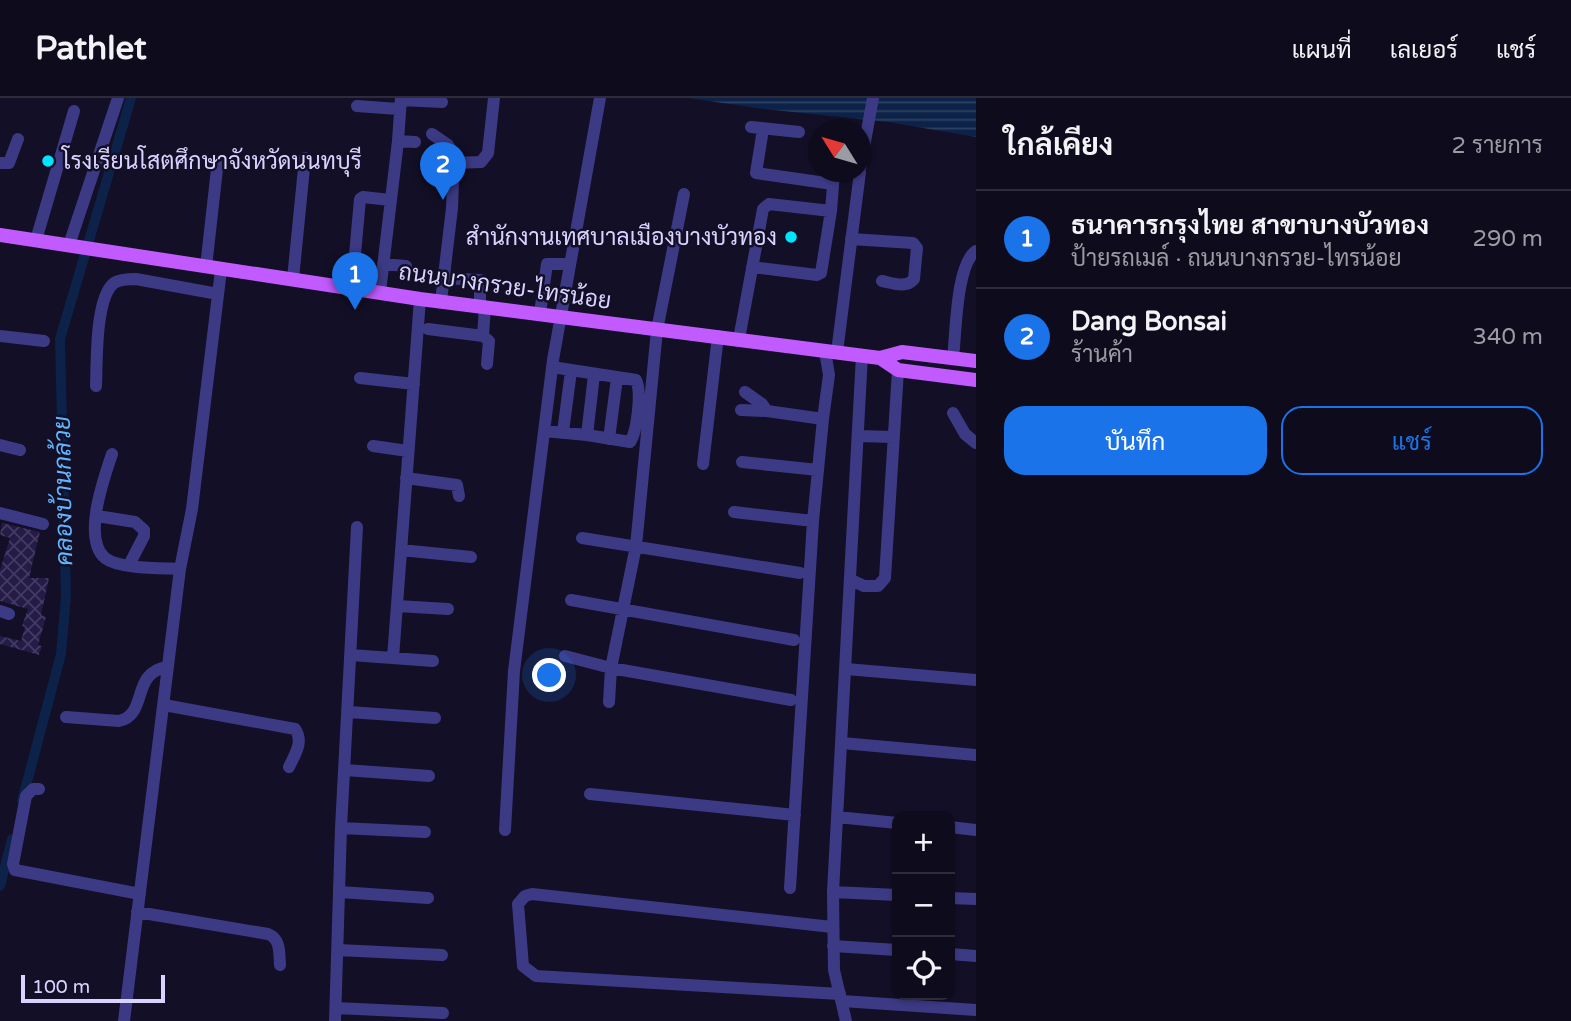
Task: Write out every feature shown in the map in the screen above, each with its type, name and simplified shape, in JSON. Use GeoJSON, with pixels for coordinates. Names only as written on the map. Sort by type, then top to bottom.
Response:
{"type":"FeatureCollection","features":[{"type":"Feature","properties":{"kind":"main road","name":"ถนนบางกรวย-ไทรน้อย"},"geometry":{"type":"LineString","coordinates":[[0,235],[420,299],[862,355],[880,358],[898,370],[976,380]]}},
{"type":"Feature","properties":{"kind":"main road","name":"ถนนบางกรวย-ไทรน้อย"},"geometry":{"type":"LineString","coordinates":[[880,358],[902,352],[976,361]]}},
{"type":"Feature","properties":{"kind":"street"},"geometry":{"type":"LineString","coordinates":[[71,245],[118,98]]}},
{"type":"Feature","properties":{"kind":"street"},"geometry":{"type":"LineString","coordinates":[[453,163],[481,162],[488,153],[494,98]]}},
{"type":"Feature","properties":{"kind":"street"},"geometry":{"type":"LineString","coordinates":[[505,830],[514,671],[552,367],[600,98]]}},
{"type":"Feature","properties":{"kind":"street"},"geometry":{"type":"LineString","coordinates":[[869,119],[873,98]]}},
{"type":"Feature","properties":{"kind":"street"},"geometry":{"type":"LineString","coordinates":[[380,292],[400,102]]}},
{"type":"Feature","properties":{"kind":"street"},"geometry":{"type":"LineString","coordinates":[[357,106],[442,102]]}},
{"type":"Feature","properties":{"kind":"street"},"geometry":{"type":"LineString","coordinates":[[36,240],[74,111]]}},
{"type":"Feature","properties":{"kind":"street"},"geometry":{"type":"LineString","coordinates":[[799,132],[757,128],[756,173],[808,176]]}},
{"type":"Feature","properties":{"kind":"street"},"geometry":{"type":"LineString","coordinates":[[432,134],[448,145],[454,155],[452,208],[441,301]]}},
{"type":"Feature","properties":{"kind":"street"},"geometry":{"type":"LineString","coordinates":[[0,163],[9,163],[18,139]]}},
{"type":"Feature","properties":{"kind":"street"},"geometry":{"type":"LineString","coordinates":[[398,141],[415,142]]}},
{"type":"Feature","properties":{"kind":"street"},"geometry":{"type":"LineString","coordinates":[[293,279],[306,158]]}},
{"type":"Feature","properties":{"kind":"street"},"geometry":{"type":"LineString","coordinates":[[205,268],[218,160]]}},
{"type":"Feature","properties":{"kind":"street"},"geometry":{"type":"LineString","coordinates":[[752,267],[819,274],[834,182]]}},
{"type":"Feature","properties":{"kind":"street"},"geometry":{"type":"LineString","coordinates":[[790,888],[822,419],[858,182]]}},
{"type":"Feature","properties":{"kind":"street"},"geometry":{"type":"LineString","coordinates":[[609,702],[611,668],[636,546],[657,330],[684,194]]}},
{"type":"Feature","properties":{"kind":"street"},"geometry":{"type":"LineString","coordinates":[[352,288],[360,199],[390,200]]}},
{"type":"Feature","properties":{"kind":"street"},"geometry":{"type":"LineString","coordinates":[[739,339],[760,222],[766,205],[831,211]]}},
{"type":"Feature","properties":{"kind":"street"},"geometry":{"type":"LineString","coordinates":[[851,239],[913,243],[917,248],[914,279],[911,283],[906,285],[881,281]]}},
{"type":"Feature","properties":{"kind":"street"},"geometry":{"type":"LineString","coordinates":[[953,358],[963,274],[970,255],[976,251]]}},
{"type":"Feature","properties":{"kind":"street"},"geometry":{"type":"LineString","coordinates":[[383,264],[406,266]]}},
{"type":"Feature","properties":{"kind":"street"},"geometry":{"type":"LineString","coordinates":[[540,313],[547,264],[569,264]]}},
{"type":"Feature","properties":{"kind":"street"},"geometry":{"type":"LineString","coordinates":[[127,1020],[137,912],[180,569],[192,509],[221,270]]}},
{"type":"Feature","properties":{"kind":"street"},"geometry":{"type":"LineString","coordinates":[[444,278],[480,279],[483,335]]}},
{"type":"Feature","properties":{"kind":"street"},"geometry":{"type":"LineString","coordinates":[[96,386],[103,302],[113,284],[136,279],[218,294]]}},
{"type":"Feature","properties":{"kind":"street"},"geometry":{"type":"LineString","coordinates":[[393,658],[420,299]]}},
{"type":"Feature","properties":{"kind":"street"},"geometry":{"type":"LineString","coordinates":[[428,329],[483,335],[489,341],[487,364]]}},
{"type":"Feature","properties":{"kind":"street"},"geometry":{"type":"LineString","coordinates":[[0,335],[44,341]]}},
{"type":"Feature","properties":{"kind":"street"},"geometry":{"type":"LineString","coordinates":[[703,464],[718,336]]}},
{"type":"Feature","properties":{"kind":"street"},"geometry":{"type":"LineString","coordinates":[[846,1021],[834,970],[832,927],[862,355]]}},
{"type":"Feature","properties":{"kind":"street"},"geometry":{"type":"LineString","coordinates":[[544,431],[631,442],[636,417],[638,382],[552,367]]}},
{"type":"Feature","properties":{"kind":"street"},"geometry":{"type":"LineString","coordinates":[[851,580],[863,586],[878,586],[885,578],[898,370]]}},
{"type":"Feature","properties":{"kind":"street"},"geometry":{"type":"LineString","coordinates":[[563,432],[571,371]]}},
{"type":"Feature","properties":{"kind":"street"},"geometry":{"type":"LineString","coordinates":[[587,435],[594,375]]}},
{"type":"Feature","properties":{"kind":"street"},"geometry":{"type":"LineString","coordinates":[[360,378],[414,384]]}},
{"type":"Feature","properties":{"kind":"street"},"geometry":{"type":"LineString","coordinates":[[609,439],[617,378]]}},
{"type":"Feature","properties":{"kind":"street"},"geometry":{"type":"LineString","coordinates":[[745,392],[767,411]]}},
{"type":"Feature","properties":{"kind":"street"},"geometry":{"type":"LineString","coordinates":[[741,410],[822,419]]}},
{"type":"Feature","properties":{"kind":"street"},"geometry":{"type":"LineString","coordinates":[[953,413],[965,434],[976,443]]}},
{"type":"Feature","properties":{"kind":"street"},"geometry":{"type":"LineString","coordinates":[[858,436],[893,437]]}},
{"type":"Feature","properties":{"kind":"street"},"geometry":{"type":"LineString","coordinates":[[0,445],[20,450]]}},
{"type":"Feature","properties":{"kind":"street"},"geometry":{"type":"LineString","coordinates":[[373,446],[408,451]]}},
{"type":"Feature","properties":{"kind":"street"},"geometry":{"type":"LineString","coordinates":[[112,454],[97,516],[95,536],[98,547],[105,557],[129,565],[180,569]]}},
{"type":"Feature","properties":{"kind":"street"},"geometry":{"type":"LineString","coordinates":[[742,462],[818,470]]}},
{"type":"Feature","properties":{"kind":"street"},"geometry":{"type":"LineString","coordinates":[[406,478],[457,485],[459,496]]}},
{"type":"Feature","properties":{"kind":"street"},"geometry":{"type":"LineString","coordinates":[[734,512],[813,522]]}},
{"type":"Feature","properties":{"kind":"street"},"geometry":{"type":"LineString","coordinates":[[0,513],[43,524]]}},
{"type":"Feature","properties":{"kind":"street"},"geometry":{"type":"LineString","coordinates":[[97,516],[135,522],[144,530],[144,536],[129,565]]}},
{"type":"Feature","properties":{"kind":"street"},"geometry":{"type":"LineString","coordinates":[[357,527],[341,828],[336,1014],[443,1013]]}},
{"type":"Feature","properties":{"kind":"street"},"geometry":{"type":"LineString","coordinates":[[582,538],[800,573]]}},
{"type":"Feature","properties":{"kind":"street"},"geometry":{"type":"LineString","coordinates":[[401,550],[471,557]]}},
{"type":"Feature","properties":{"kind":"street"},"geometry":{"type":"LineString","coordinates":[[571,600],[794,640]]}},
{"type":"Feature","properties":{"kind":"street"},"geometry":{"type":"LineString","coordinates":[[397,606],[448,608]]}},
{"type":"Feature","properties":{"kind":"street"},"geometry":{"type":"LineString","coordinates":[[351,655],[433,661]]}},
{"type":"Feature","properties":{"kind":"street"},"geometry":{"type":"LineString","coordinates":[[565,656],[611,668],[791,700]]}},
{"type":"Feature","properties":{"kind":"street"},"geometry":{"type":"LineString","coordinates":[[66,717],[120,721],[127,719],[132,716],[142,685],[150,674],[158,668],[168,667]]}},
{"type":"Feature","properties":{"kind":"street"},"geometry":{"type":"LineString","coordinates":[[846,669],[976,680]]}},
{"type":"Feature","properties":{"kind":"street"},"geometry":{"type":"LineString","coordinates":[[164,705],[295,729],[299,733],[299,743],[289,766]]}},
{"type":"Feature","properties":{"kind":"street"},"geometry":{"type":"LineString","coordinates":[[349,712],[435,718]]}},
{"type":"Feature","properties":{"kind":"street"},"geometry":{"type":"LineString","coordinates":[[842,743],[976,755]]}},
{"type":"Feature","properties":{"kind":"street"},"geometry":{"type":"LineString","coordinates":[[345,770],[429,776]]}},
{"type":"Feature","properties":{"kind":"street"},"geometry":{"type":"LineString","coordinates":[[39,789],[33,789],[26,796],[13,864],[15,870],[140,894]]}},
{"type":"Feature","properties":{"kind":"street"},"geometry":{"type":"LineString","coordinates":[[590,794],[795,816]]}},
{"type":"Feature","properties":{"kind":"street"},"geometry":{"type":"LineString","coordinates":[[837,817],[892,822]]}},
{"type":"Feature","properties":{"kind":"street"},"geometry":{"type":"LineString","coordinates":[[341,828],[425,832]]}},
{"type":"Feature","properties":{"kind":"street"},"geometry":{"type":"LineString","coordinates":[[955,828],[976,830]]}},
{"type":"Feature","properties":{"kind":"street"},"geometry":{"type":"LineString","coordinates":[[340,892],[428,898]]}},
{"type":"Feature","properties":{"kind":"street"},"geometry":{"type":"LineString","coordinates":[[833,892],[892,895]]}},
{"type":"Feature","properties":{"kind":"street"},"geometry":{"type":"LineString","coordinates":[[832,927],[532,894],[524,896],[518,904],[523,967],[536,976],[841,997],[976,1010]]}},
{"type":"Feature","properties":{"kind":"street"},"geometry":{"type":"LineString","coordinates":[[955,898],[976,899]]}},
{"type":"Feature","properties":{"kind":"street"},"geometry":{"type":"LineString","coordinates":[[137,912],[268,934],[277,940],[280,965]]}},
{"type":"Feature","properties":{"kind":"street"},"geometry":{"type":"LineString","coordinates":[[833,946],[892,950]]}},
{"type":"Feature","properties":{"kind":"street"},"geometry":{"type":"LineString","coordinates":[[338,950],[442,955]]}},
{"type":"Feature","properties":{"kind":"street"},"geometry":{"type":"LineString","coordinates":[[955,954],[976,956]]}},
{"type":"Feature","properties":{"kind":"water"},"geometry":{"type":"Polygon","coordinates":[[[688,98],[976,98],[976,137],[871,119],[764,109],[688,98]]]}},
{"type":"Feature","properties":{"kind":"building"},"geometry":{"type":"Polygon","coordinates":[[[2,523],[40,532],[29,578],[49,578],[41,615],[46,617],[38,645],[42,646],[39,655],[0,644],[0,636],[21,641],[25,627],[22,626],[28,609],[0,601],[0,570],[10,538],[0,535],[2,523]]]}},
{"type":"Feature","properties":{"kind":"waterway","name":"คลองบ้านกล้วย"},"geometry":{"type":"LineString","coordinates":[[22,801],[61,654],[66,596],[60,339],[131,98]]}},
{"type":"Feature","properties":{"kind":"waterway","name":"คลองบ้านกล้วย"},"geometry":{"type":"LineString","coordinates":[[0,886],[12,839]]}},
{"type":"Feature","properties":{"kind":"place","name":"โรงเรียนโสตศึกษาจังหวัดนนทบุรี"},"geometry":{"type":"Point","coordinates":[48,161]}},
{"type":"Feature","properties":{"kind":"place","name":"Dang Bonsai"},"geometry":{"type":"Point","coordinates":[443,200]}},
{"type":"Feature","properties":{"kind":"place","name":"สำนักงานเทศบาลเมืองบางบัวทอง"},"geometry":{"type":"Point","coordinates":[791,237]}},
{"type":"Feature","properties":{"kind":"place","name":"ธนาคารกรุงไทย สาขาบางบัวทอง"},"geometry":{"type":"Point","coordinates":[355,310]}}]}
